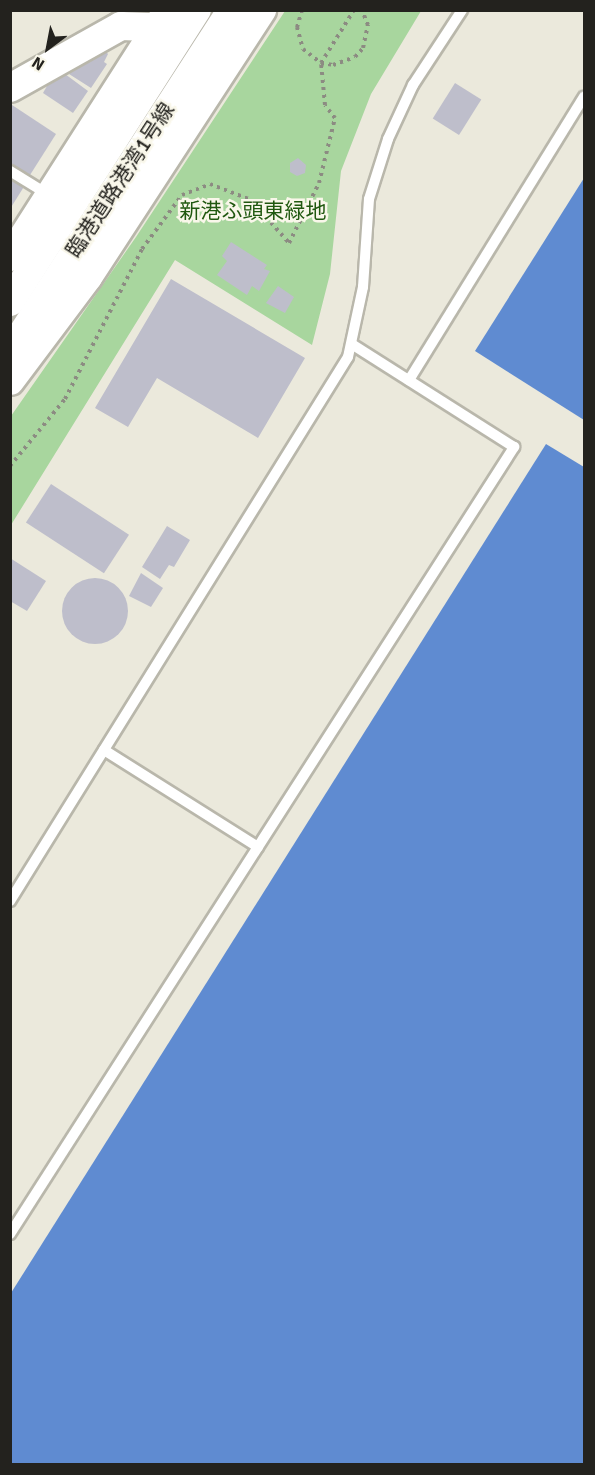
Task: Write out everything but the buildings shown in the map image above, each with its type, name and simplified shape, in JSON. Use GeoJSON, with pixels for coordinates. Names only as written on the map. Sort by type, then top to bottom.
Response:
{"type":"FeatureCollection","features":[{"type":"Feature","properties":{"kind":"street","name":"臨港道路港湾1号線"},"geometry":{"type":"LineString","coordinates":[[10,302],[197,10]]}},
{"type":"Feature","properties":{"kind":"street","name":"臨港道路港湾1号線"},"geometry":{"type":"LineString","coordinates":[[10,350],[231,10]]}},
{"type":"Feature","properties":{"kind":"street"},"geometry":{"type":"LineString","coordinates":[[10,381],[88,277],[262,10]]}},
{"type":"Feature","properties":{"kind":"street"},"geometry":{"type":"LineString","coordinates":[[10,88],[121,26],[162,19]]}},
{"type":"Feature","properties":{"kind":"street"},"geometry":{"type":"LineString","coordinates":[[10,257],[162,19]]}},
{"type":"Feature","properties":{"kind":"lane"},"geometry":{"type":"LineString","coordinates":[[10,901],[336,381],[352,344],[363,287],[369,199],[388,139],[413,86],[462,10]]}},
{"type":"Feature","properties":{"kind":"lane"},"geometry":{"type":"LineString","coordinates":[[409,380],[585,97]]}},
{"type":"Feature","properties":{"kind":"lane"},"geometry":{"type":"LineString","coordinates":[[10,171],[49,195]]}},
{"type":"Feature","properties":{"kind":"lane"},"geometry":{"type":"LineString","coordinates":[[11,1234],[514,447],[352,344]]}},
{"type":"Feature","properties":{"kind":"lane"},"geometry":{"type":"LineString","coordinates":[[104,750],[258,847]]}},
{"type":"Feature","properties":{"kind":"path"},"geometry":{"type":"LineString","coordinates":[[302,10],[298,39],[311,58],[321,63],[345,63],[363,48],[368,25],[362,10]]}},
{"type":"Feature","properties":{"kind":"path"},"geometry":{"type":"LineString","coordinates":[[10,466],[65,399],[142,249],[182,195],[210,184],[251,200],[289,243],[319,183],[334,118],[325,105],[321,63],[354,10]]}},
{"type":"Feature","properties":{"kind":"green space","name":"新港ふ頭東緑地"},"geometry":{"type":"Polygon","coordinates":[[[285,11],[421,11],[371,94],[341,171],[330,274],[312,345],[175,260],[11,525],[11,416],[136,237],[285,11]]]}},
{"type":"Feature","properties":{"kind":"water"},"geometry":{"type":"Polygon","coordinates":[[[584,178],[584,420],[475,351],[584,178]]]}},
{"type":"Feature","properties":{"kind":"water"},"geometry":{"type":"Polygon","coordinates":[[[546,444],[584,467],[584,1464],[11,1464],[11,1293],[546,444]]]}}]}
